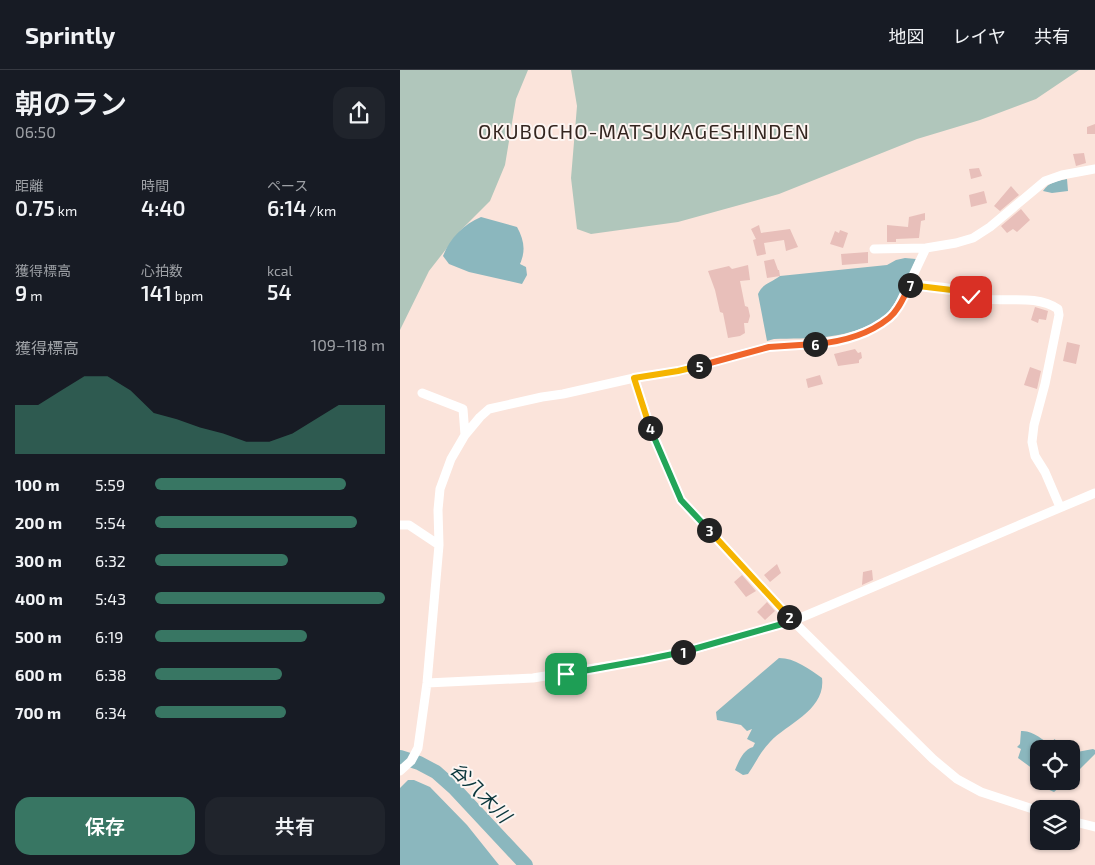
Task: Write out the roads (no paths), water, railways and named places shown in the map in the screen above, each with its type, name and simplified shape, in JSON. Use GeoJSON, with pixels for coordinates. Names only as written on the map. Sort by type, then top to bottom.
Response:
{"type":"FeatureCollection","features":[{"type":"Feature","properties":{"kind":"street"},"geometry":{"type":"LineString","coordinates":[[874,249],[926,248],[973,238],[990,227],[1045,181],[1062,175],[1095,169]]}},
{"type":"Feature","properties":{"kind":"street"},"geometry":{"type":"LineString","coordinates":[[401,769],[411,760],[418,748],[427,683],[439,545],[438,510],[440,489],[451,459],[465,435],[489,409],[634,378],[678,371],[769,347],[836,342],[867,332],[890,318],[910,284],[926,248]]}},
{"type":"Feature","properties":{"kind":"street"},"geometry":{"type":"LineString","coordinates":[[910,284],[960,291],[971,297],[1012,301],[1035,300],[1051,304],[1058,310],[1059,315],[1045,384],[1034,425],[1032,442],[1036,456],[1060,507]]}},
{"type":"Feature","properties":{"kind":"street"},"geometry":{"type":"LineString","coordinates":[[634,378],[650,429],[681,500],[793,621],[933,759],[957,778],[981,792],[1030,808]]}},
{"type":"Feature","properties":{"kind":"street"},"geometry":{"type":"LineString","coordinates":[[422,393],[463,409],[465,435]]}},
{"type":"Feature","properties":{"kind":"street"},"geometry":{"type":"LineString","coordinates":[[427,683],[533,678],[634,662],[695,649],[793,621],[1095,493]]}},
{"type":"Feature","properties":{"kind":"street"},"geometry":{"type":"LineString","coordinates":[[400,525],[410,525],[439,545]]}},
{"type":"Feature","properties":{"kind":"street"},"geometry":{"type":"LineString","coordinates":[[1080,823],[1095,826]]}},
{"type":"Feature","properties":{"kind":"water"},"geometry":{"type":"Polygon","coordinates":[[[1067,179],[1068,191],[1052,193],[1043,191],[1057,181],[1067,179]]]}},
{"type":"Feature","properties":{"kind":"water"},"geometry":{"type":"Polygon","coordinates":[[[481,217],[517,227],[523,245],[520,264],[526,267],[527,275],[522,284],[469,272],[449,264],[443,256],[458,232],[481,217]]]}},
{"type":"Feature","properties":{"kind":"water"},"geometry":{"type":"Polygon","coordinates":[[[905,258],[916,259],[899,296],[884,316],[875,322],[863,328],[838,335],[767,341],[758,294],[762,288],[780,276],[887,265],[905,258]]]}},
{"type":"Feature","properties":{"kind":"water"},"geometry":{"type":"Polygon","coordinates":[[[779,658],[796,662],[822,678],[822,689],[812,707],[770,742],[748,774],[743,775],[735,770],[744,753],[753,747],[755,743],[747,739],[752,729],[747,731],[741,725],[717,720],[716,712],[779,658]]]}},
{"type":"Feature","properties":{"kind":"water"},"geometry":{"type":"Polygon","coordinates":[[[1021,731],[1034,734],[1044,740],[1030,740],[1030,767],[1018,758],[1021,749],[1017,747],[1020,744],[1021,731]]]}},
{"type":"Feature","properties":{"kind":"water"},"geometry":{"type":"Polygon","coordinates":[[[1093,749],[1095,754],[1080,769],[1080,751],[1093,749]]]}},
{"type":"Feature","properties":{"kind":"water"},"geometry":{"type":"Polygon","coordinates":[[[408,780],[414,780],[430,787],[467,825],[499,865],[400,865],[400,788],[408,780]]]}},
{"type":"Feature","properties":{"kind":"waterway","name":"谷八木川"},"geometry":{"type":"LineString","coordinates":[[400,757],[419,763],[436,772],[454,788],[526,865]]}},
{"type":"Feature","properties":{"kind":"district","name":"OKUBOCHO-MATSUKAGESHINDEN"},"geometry":{"type":"Point","coordinates":[644,131]}}]}
